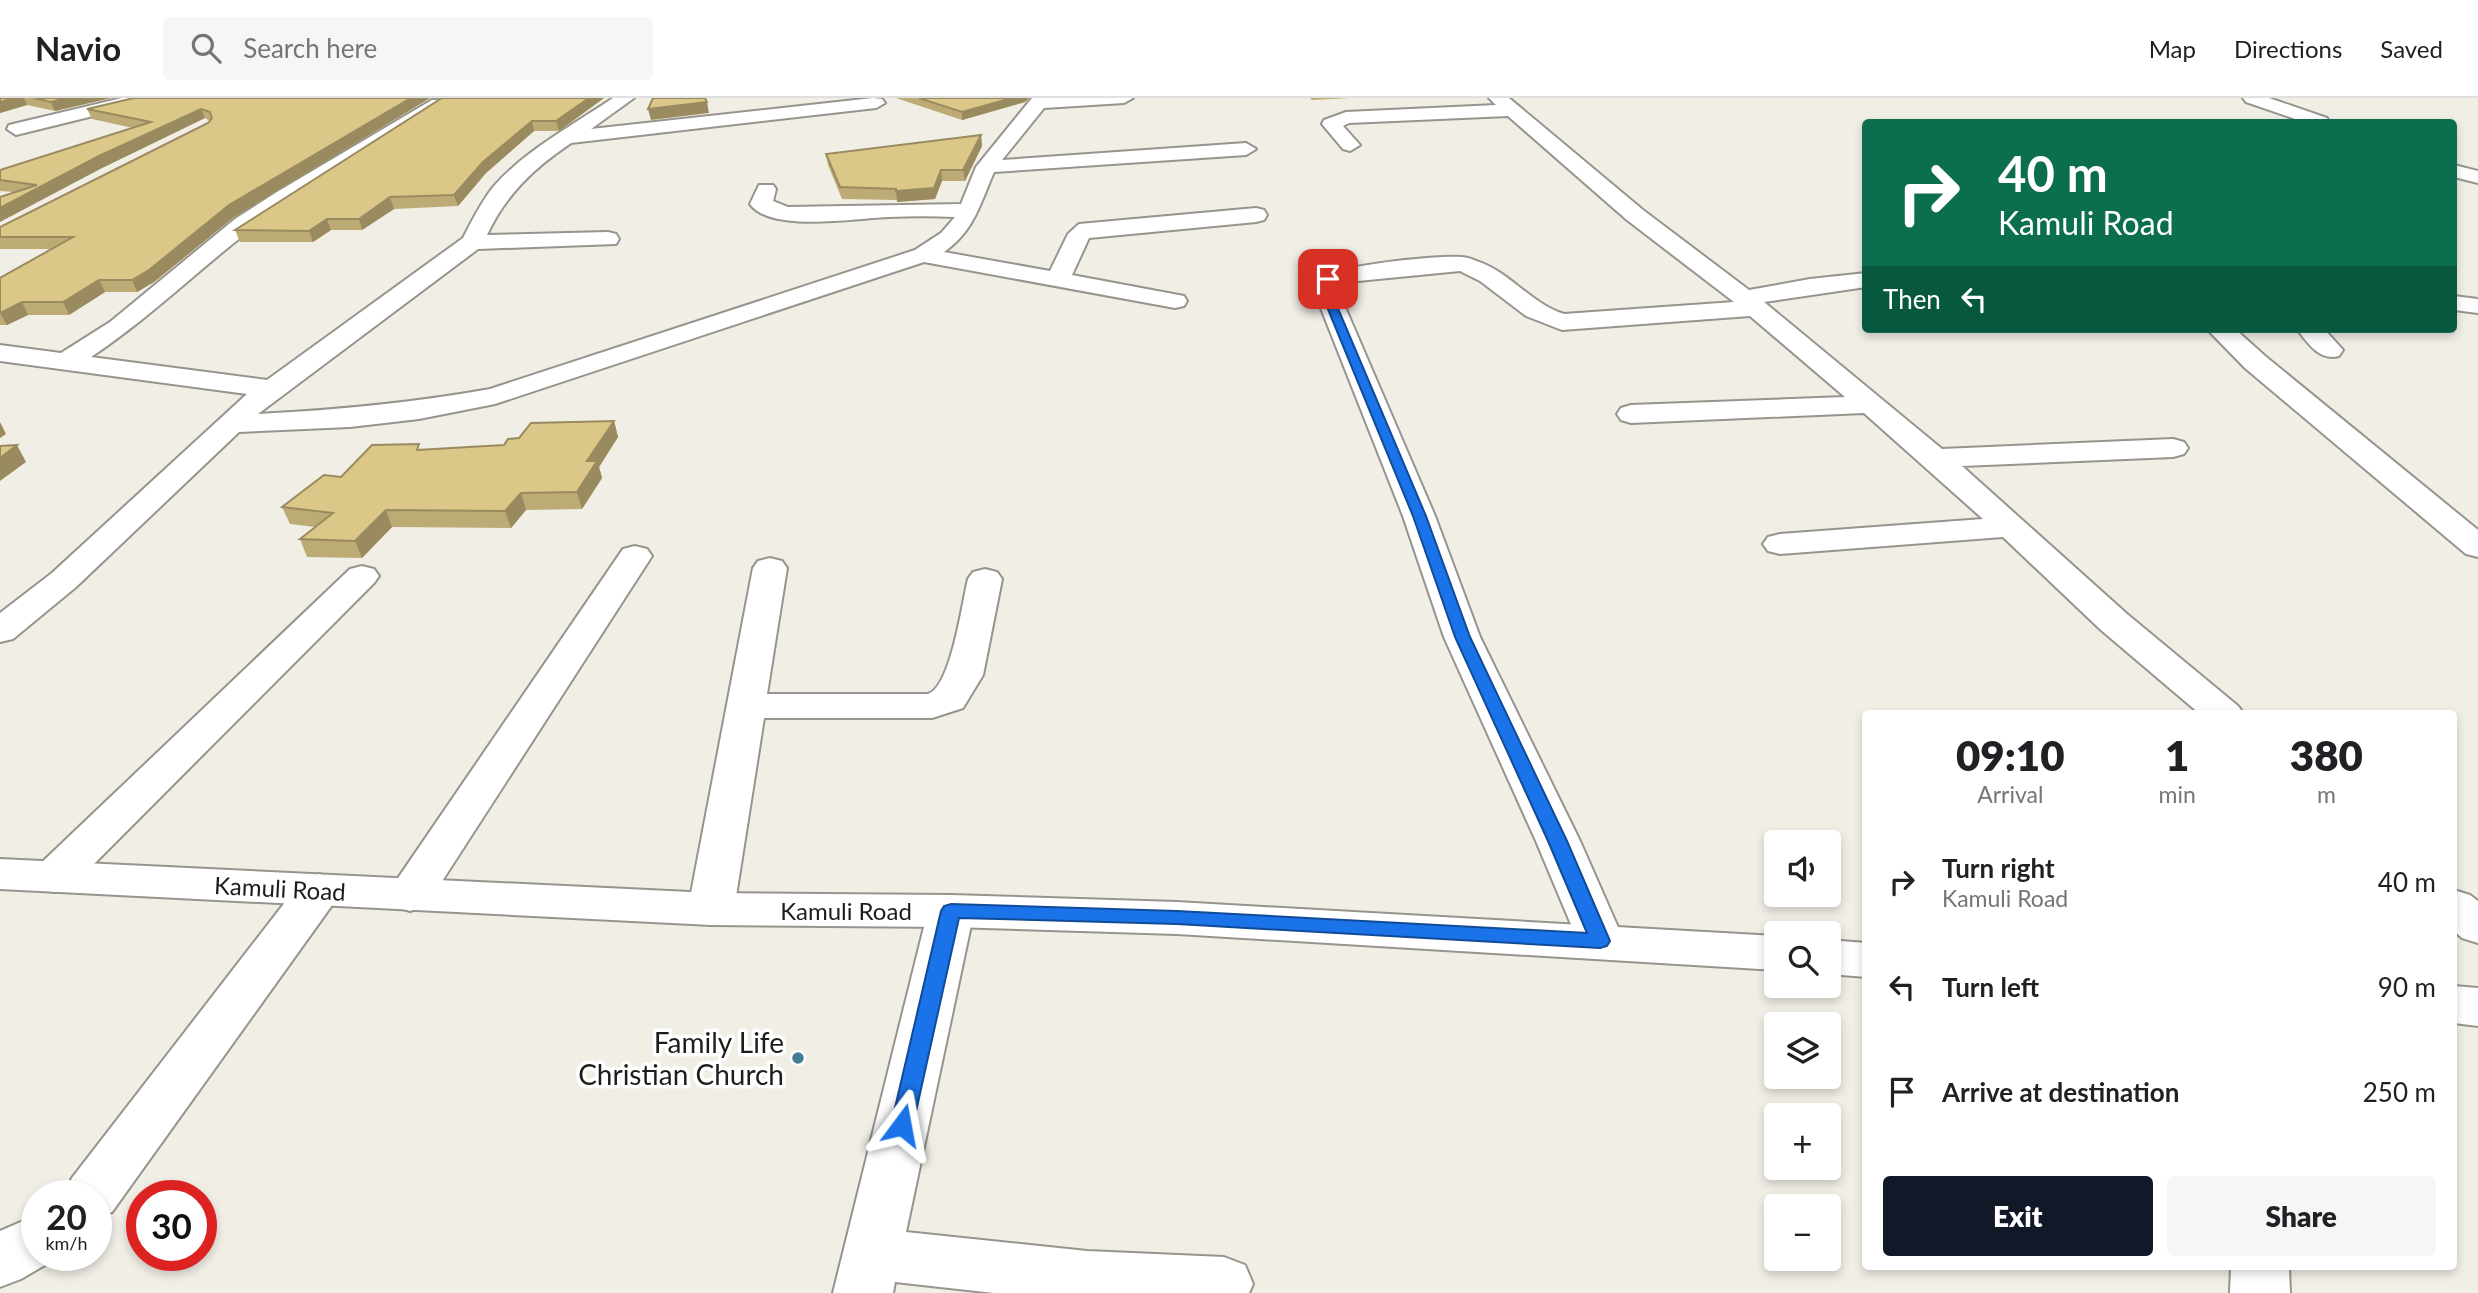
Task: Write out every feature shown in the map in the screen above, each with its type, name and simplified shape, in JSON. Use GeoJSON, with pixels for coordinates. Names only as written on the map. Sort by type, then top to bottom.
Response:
{"type":"FeatureCollection","features":[{"type":"Feature","properties":{"kind":"street"},"geometry":{"type":"LineString","coordinates":[[5,129],[144,98]]}},
{"type":"Feature","properties":{"kind":"street"},"geometry":{"type":"LineString","coordinates":[[0,631],[64,580],[272,389],[472,242],[482,227],[489,208],[536,159],[625,98]]}},
{"type":"Feature","properties":{"kind":"street"},"geometry":{"type":"LineString","coordinates":[[231,424],[364,416],[419,410],[495,396],[923,255],[949,238],[963,223],[986,167],[1040,100],[1124,98]]}},
{"type":"Feature","properties":{"kind":"street"},"geometry":{"type":"LineString","coordinates":[[1397,98],[1411,115]]}},
{"type":"Feature","properties":{"kind":"street"},"geometry":{"type":"LineString","coordinates":[[2252,98],[2312,119]]}},
{"type":"Feature","properties":{"kind":"street"},"geometry":{"type":"LineString","coordinates":[[66,362],[119,327],[243,224],[284,196],[443,101]]}},
{"type":"Feature","properties":{"kind":"street"},"geometry":{"type":"LineString","coordinates":[[566,138],[876,103]]}},
{"type":"Feature","properties":{"kind":"street"},"geometry":{"type":"LineString","coordinates":[[1350,145],[1331,124],[1346,118],[1411,115],[1505,104],[1635,215],[1749,303],[1935,457],[2114,622],[2219,710]]}},
{"type":"Feature","properties":{"kind":"street"},"geometry":{"type":"LineString","coordinates":[[986,167],[1246,149]]}},
{"type":"Feature","properties":{"kind":"street"},"geometry":{"type":"LineString","coordinates":[[2457,172],[2478,177]]}},
{"type":"Feature","properties":{"kind":"street"},"geometry":{"type":"LineString","coordinates":[[766,189],[761,204],[778,212],[813,214],[891,209],[967,211]]}},
{"type":"Feature","properties":{"kind":"street"},"geometry":{"type":"LineString","coordinates":[[1058,280],[1079,233],[1087,229],[1256,215]]}},
{"type":"Feature","properties":{"kind":"street"},"geometry":{"type":"LineString","coordinates":[[472,242],[608,239]]}},
{"type":"Feature","properties":{"kind":"street"},"geometry":{"type":"LineString","coordinates":[[923,255],[1175,301]]}},
{"type":"Feature","properties":{"kind":"street"},"geometry":{"type":"LineString","coordinates":[[1600,941],[1558,841],[1462,637],[1419,516],[1323,282],[1344,275],[1462,264],[1477,269],[1539,314],[1562,322],[1749,303],[1810,286],[1862,280]]}},
{"type":"Feature","properties":{"kind":"street"},"geometry":{"type":"LineString","coordinates":[[2457,303],[2478,306]]}},
{"type":"Feature","properties":{"kind":"street"},"geometry":{"type":"LineString","coordinates":[[2224,333],[2255,362],[2478,547]]}},
{"type":"Feature","properties":{"kind":"street"},"geometry":{"type":"LineString","coordinates":[[2314,333],[2330,350]]}},
{"type":"Feature","properties":{"kind":"street"},"geometry":{"type":"LineString","coordinates":[[0,353],[272,389]]}},
{"type":"Feature","properties":{"kind":"street"},"geometry":{"type":"LineString","coordinates":[[1631,414],[1871,404]]}},
{"type":"Feature","properties":{"kind":"street"},"geometry":{"type":"LineString","coordinates":[[1935,457],[2173,448]]}},
{"type":"Feature","properties":{"kind":"street"},"geometry":{"type":"LineString","coordinates":[[1780,544],[2012,527]]}},
{"type":"Feature","properties":{"kind":"street"},"geometry":{"type":"LineString","coordinates":[[410,895],[635,556]]}},
{"type":"Feature","properties":{"kind":"street"},"geometry":{"type":"LineString","coordinates":[[711,909],[770,568]]}},
{"type":"Feature","properties":{"kind":"street"},"geometry":{"type":"LineString","coordinates":[[54,877],[362,576]]}},
{"type":"Feature","properties":{"kind":"street"},"geometry":{"type":"LineString","coordinates":[[745,706],[932,706],[949,700],[964,675],[985,579]]}},
{"type":"Feature","properties":{"kind":"street","name":"Kamuli Road"},"geometry":{"type":"LineString","coordinates":[[0,874],[711,909],[951,911],[1177,918],[1764,952]]}},
{"type":"Feature","properties":{"kind":"street"},"geometry":{"type":"LineString","coordinates":[[103,1180],[319,890]]}},
{"type":"Feature","properties":{"kind":"street"},"geometry":{"type":"LineString","coordinates":[[2457,908],[2478,926]]}},
{"type":"Feature","properties":{"kind":"street"},"geometry":{"type":"LineString","coordinates":[[951,911],[868,1273],[1087,1277],[1224,1284]]}},
{"type":"Feature","properties":{"kind":"street"},"geometry":{"type":"LineString","coordinates":[[1841,958],[1862,960]]}},
{"type":"Feature","properties":{"kind":"street"},"geometry":{"type":"LineString","coordinates":[[2457,1005],[2478,1007]]}},
{"type":"Feature","properties":{"kind":"street"},"geometry":{"type":"LineString","coordinates":[[0,1261],[21,1249]]}},
{"type":"Feature","properties":{"kind":"street"},"geometry":{"type":"LineString","coordinates":[[2260,1270],[2260,1293]]}},
{"type":"Feature","properties":{"kind":"building"},"geometry":{"type":"Polygon","coordinates":[[[34,98],[66,98],[51,102],[34,98]]]}},
{"type":"Feature","properties":{"kind":"building"},"geometry":{"type":"Polygon","coordinates":[[[134,98],[411,98],[229,205],[149,270],[132,280],[99,280],[63,302],[22,302],[0,313],[0,278],[73,237],[0,237],[0,227],[208,123],[212,118],[210,112],[201,109],[99,156],[0,208],[0,197],[37,185],[0,180],[0,170],[151,122],[87,109],[134,98]]]}},
{"type":"Feature","properties":{"kind":"building"},"geometry":{"type":"Polygon","coordinates":[[[442,98],[589,98],[556,121],[532,121],[483,162],[454,195],[390,197],[359,219],[327,219],[309,231],[235,230],[442,98]]]}},
{"type":"Feature","properties":{"kind":"building"},"geometry":{"type":"Polygon","coordinates":[[[653,98],[705,98],[707,102],[648,109],[653,98]]]}},
{"type":"Feature","properties":{"kind":"building"},"geometry":{"type":"Polygon","coordinates":[[[919,98],[1012,98],[962,112],[919,98]]]}},
{"type":"Feature","properties":{"kind":"building"},"geometry":{"type":"Polygon","coordinates":[[[981,135],[963,170],[941,170],[934,188],[896,191],[840,187],[826,154],[981,135]]]}},
{"type":"Feature","properties":{"kind":"building"},"geometry":{"type":"Polygon","coordinates":[[[614,421],[587,461],[597,461],[577,492],[521,493],[505,511],[386,510],[355,541],[300,539],[333,513],[282,507],[324,475],[341,477],[372,445],[419,444],[417,450],[504,445],[508,439],[519,438],[531,423],[614,421]]]}},
{"type":"Feature","properties":{"kind":"building"},"geometry":{"type":"Polygon","coordinates":[[[17,445],[0,458],[0,446],[17,445]]]}},
{"type":"Feature","properties":{"kind":"place","name":"Family Life Christian Church"},"geometry":{"type":"Point","coordinates":[798,1058]}},
{"type":"Feature","properties":{"kind":"route"},"geometry":{"type":"LineString","coordinates":[[902,1125],[951,911],[1177,918],[1600,941],[1558,841],[1462,637],[1385,429],[1323,285],[1328,279]]}}]}
